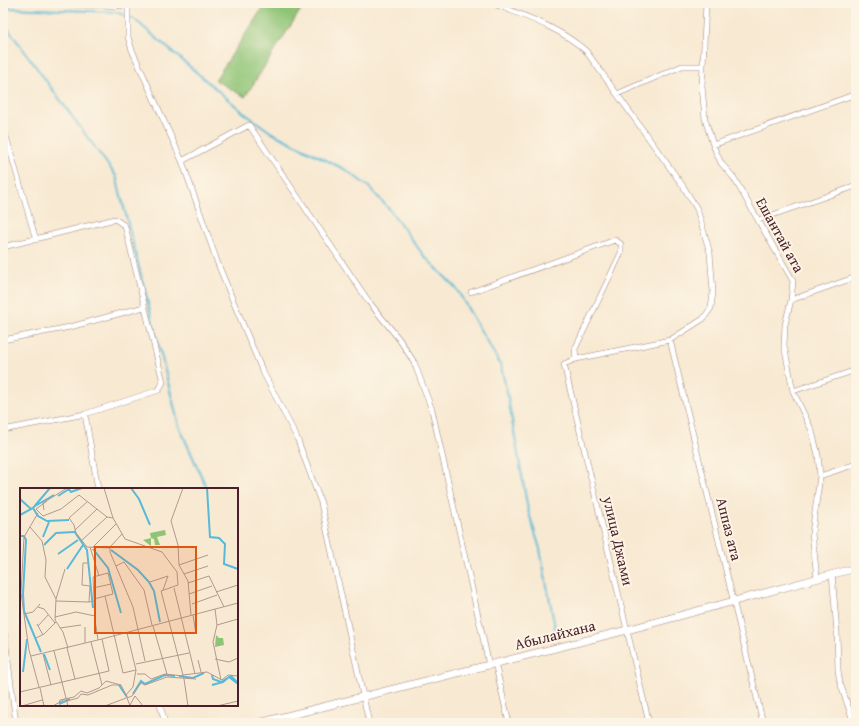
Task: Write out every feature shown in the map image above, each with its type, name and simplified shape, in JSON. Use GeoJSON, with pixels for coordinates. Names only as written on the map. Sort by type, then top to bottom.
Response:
{"type":"FeatureCollection","features":[{"type":"Feature","properties":{"kind":"main road","name":"Абылайхана"},"geometry":{"type":"LineString","coordinates":[[259,723],[278,721],[363,696],[627,630],[856,568]]}},
{"type":"Feature","properties":{"kind":"street"},"geometry":{"type":"LineString","coordinates":[[43,3],[128,4],[128,37],[130,44],[182,160],[218,264],[262,370],[287,415],[311,473],[321,503],[369,723]]}},
{"type":"Feature","properties":{"kind":"street"},"geometry":{"type":"LineString","coordinates":[[471,292],[615,240],[621,244],[621,253],[575,349],[576,359],[670,340],[703,319],[710,308],[714,292],[710,253],[697,209],[678,179],[586,51],[573,40],[541,23],[492,3]]}},
{"type":"Feature","properties":{"kind":"street","name":"Ешантай ата"},"geometry":{"type":"LineString","coordinates":[[706,3],[702,86],[704,107],[713,145],[721,163],[734,178],[793,281],[791,300],[785,325],[784,345],[793,391],[812,431],[818,455],[820,476],[812,533],[817,578]]}},
{"type":"Feature","properties":{"kind":"street"},"geometry":{"type":"LineString","coordinates":[[617,94],[682,66],[703,66]]}},
{"type":"Feature","properties":{"kind":"street"},"geometry":{"type":"LineString","coordinates":[[713,145],[856,94]]}},
{"type":"Feature","properties":{"kind":"street"},"geometry":{"type":"LineString","coordinates":[[182,160],[249,125],[369,302],[399,339],[414,362],[432,410],[492,664],[509,723]]}},
{"type":"Feature","properties":{"kind":"street"},"geometry":{"type":"LineString","coordinates":[[3,126],[36,240]]}},
{"type":"Feature","properties":{"kind":"street"},"geometry":{"type":"LineString","coordinates":[[758,220],[856,186]]}},
{"type":"Feature","properties":{"kind":"street"},"geometry":{"type":"LineString","coordinates":[[3,247],[36,240],[115,219],[125,226],[163,382],[159,390],[85,414],[3,430]]}},
{"type":"Feature","properties":{"kind":"street"},"geometry":{"type":"LineString","coordinates":[[791,300],[856,277]]}},
{"type":"Feature","properties":{"kind":"street"},"geometry":{"type":"LineString","coordinates":[[3,340],[70,327],[144,307]]}},
{"type":"Feature","properties":{"kind":"street","name":"Аппаз ата"},"geometry":{"type":"LineString","coordinates":[[670,340],[763,723]]}},
{"type":"Feature","properties":{"kind":"street","name":"улица Джами"},"geometry":{"type":"LineString","coordinates":[[576,359],[564,364],[650,723]]}},
{"type":"Feature","properties":{"kind":"street"},"geometry":{"type":"LineString","coordinates":[[793,391],[856,370]]}},
{"type":"Feature","properties":{"kind":"street"},"geometry":{"type":"LineString","coordinates":[[85,414],[98,488]]}},
{"type":"Feature","properties":{"kind":"street"},"geometry":{"type":"LineString","coordinates":[[820,476],[856,464]]}},
{"type":"Feature","properties":{"kind":"street"},"geometry":{"type":"LineString","coordinates":[[3,512],[3,586]]}},
{"type":"Feature","properties":{"kind":"street"},"geometry":{"type":"LineString","coordinates":[[832,574],[837,632],[838,670],[840,683],[854,723]]}},
{"type":"Feature","properties":{"kind":"street"},"geometry":{"type":"LineString","coordinates":[[3,623],[16,723]]}},
{"type":"Feature","properties":{"kind":"street"},"geometry":{"type":"LineString","coordinates":[[160,706],[165,723]]}},
{"type":"Feature","properties":{"kind":"green space"},"geometry":{"type":"Polygon","coordinates":[[[266,3],[305,3],[245,97],[215,80],[266,3]]]}},
{"type":"Feature","properties":{"kind":"waterway"},"geometry":{"type":"LineString","coordinates":[[3,12],[9,8],[116,12],[134,19],[244,113],[272,133],[346,170],[369,187],[390,210],[424,256],[456,288],[500,364],[506,387],[528,510],[540,549],[557,638]]}},
{"type":"Feature","properties":{"kind":"waterway"},"geometry":{"type":"LineString","coordinates":[[3,22],[116,176],[179,426],[207,488]]}}]}
